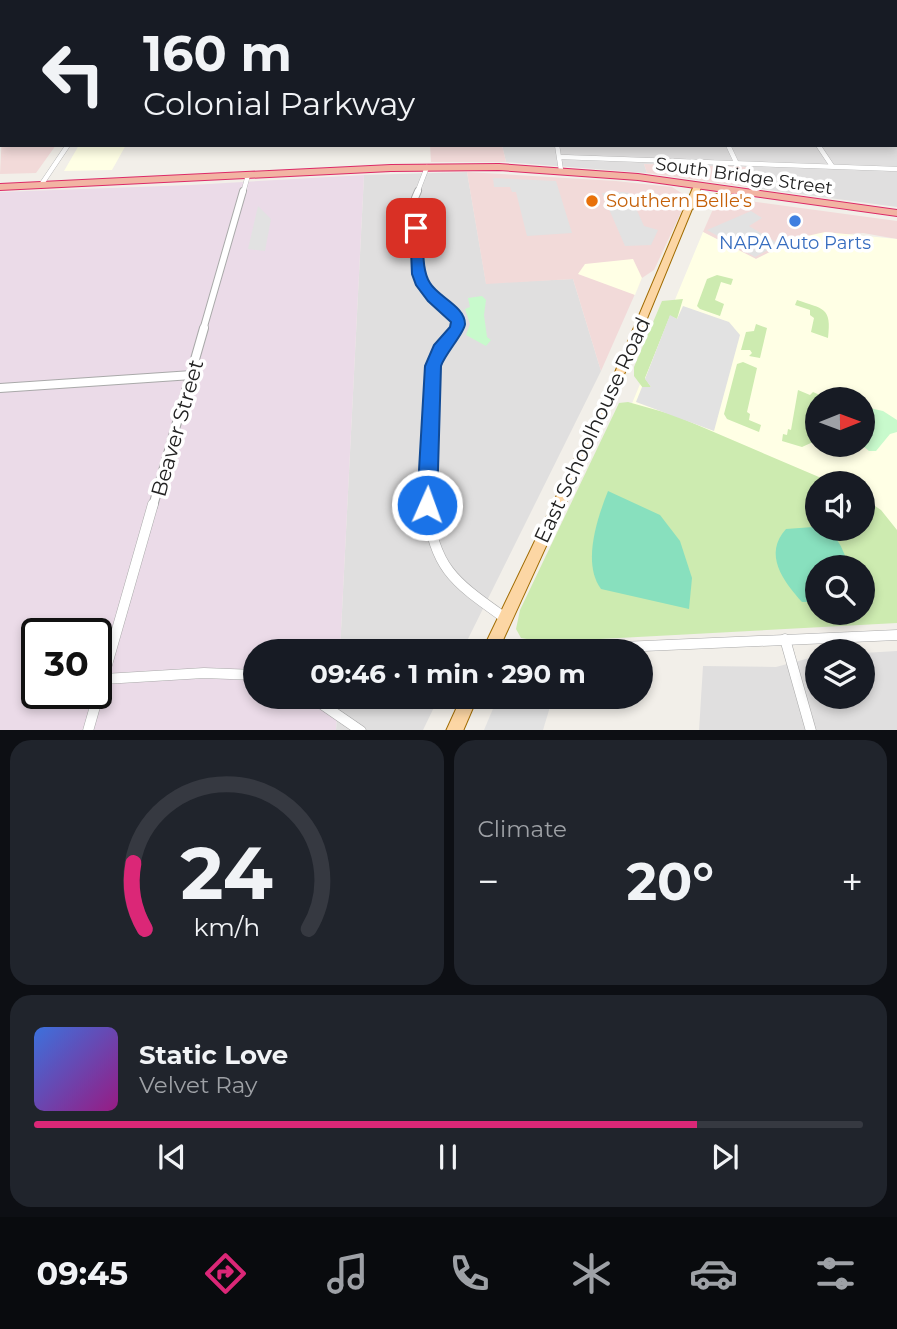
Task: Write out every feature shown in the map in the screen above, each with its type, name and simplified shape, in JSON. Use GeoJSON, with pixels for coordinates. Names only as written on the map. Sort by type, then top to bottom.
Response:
{"type":"FeatureCollection","features":[{"type":"Feature","properties":{"kind":"highway","name":"South Bridge Street"},"geometry":{"type":"LineString","coordinates":[[0,187],[427,167],[561,170],[698,185],[897,213]]}},
{"type":"Feature","properties":{"kind":"main road","name":"East Schoolhouse Road"},"geometry":{"type":"LineString","coordinates":[[495,639],[613,389],[698,185]]}},
{"type":"Feature","properties":{"kind":"main road"},"geometry":{"type":"LineString","coordinates":[[690,207],[702,200],[736,191]]}},
{"type":"Feature","properties":{"kind":"main road"},"geometry":{"type":"LineString","coordinates":[[454,730],[464,709]]}},
{"type":"Feature","properties":{"kind":"street"},"geometry":{"type":"LineString","coordinates":[[41,185],[67,147]]}},
{"type":"Feature","properties":{"kind":"street"},"geometry":{"type":"LineString","coordinates":[[558,147],[561,170]]}},
{"type":"Feature","properties":{"kind":"street"},"geometry":{"type":"LineString","coordinates":[[729,147],[736,162]]}},
{"type":"Feature","properties":{"kind":"street"},"geometry":{"type":"LineString","coordinates":[[819,147],[832,166]]}},
{"type":"Feature","properties":{"kind":"street"},"geometry":{"type":"LineString","coordinates":[[561,157],[897,169]]}},
{"type":"Feature","properties":{"kind":"street"},"geometry":{"type":"LineString","coordinates":[[427,167],[415,198],[418,274],[433,297],[456,315],[458,322],[457,329],[439,350],[433,366],[427,505],[430,532],[440,557],[458,584],[505,618]]}},
{"type":"Feature","properties":{"kind":"street","name":"Beaver Street"},"geometry":{"type":"LineString","coordinates":[[112,652],[248,175]]}},
{"type":"Feature","properties":{"kind":"street"},"geometry":{"type":"LineString","coordinates":[[0,388],[192,375]]}},
{"type":"Feature","properties":{"kind":"street"},"geometry":{"type":"LineString","coordinates":[[653,645],[897,635]]}},
{"type":"Feature","properties":{"kind":"street"},"geometry":{"type":"LineString","coordinates":[[785,639],[811,730]]}},
{"type":"Feature","properties":{"kind":"street"},"geometry":{"type":"LineString","coordinates":[[112,679],[204,673],[243,674]]}},
{"type":"Feature","properties":{"kind":"street","name":"Beaver Street"},"geometry":{"type":"LineString","coordinates":[[88,730],[95,709]]}},
{"type":"Feature","properties":{"kind":"street"},"geometry":{"type":"LineString","coordinates":[[330,709],[362,730]]}},
{"type":"Feature","properties":{"kind":"shaded area"},"geometry":{"type":"Polygon","coordinates":[[[1,147],[55,147],[36,173],[0,174],[1,147]]]}},
{"type":"Feature","properties":{"kind":"shaded area"},"geometry":{"type":"Polygon","coordinates":[[[78,147],[125,147],[112,170],[64,171],[78,147]]]}},
{"type":"Feature","properties":{"kind":"shaded area"},"geometry":{"type":"Polygon","coordinates":[[[430,147],[502,147],[506,162],[431,162],[430,147]]]}},
{"type":"Feature","properties":{"kind":"shaded area"},"geometry":{"type":"Polygon","coordinates":[[[502,147],[897,147],[897,207],[755,188],[747,167],[644,164],[647,173],[506,162],[502,147]]]}},
{"type":"Feature","properties":{"kind":"shaded area"},"geometry":{"type":"Polygon","coordinates":[[[644,164],[747,167],[755,188],[647,173],[644,164]]]}},
{"type":"Feature","properties":{"kind":"shaded area"},"geometry":{"type":"Polygon","coordinates":[[[467,172],[486,283],[573,279],[601,371],[468,639],[341,639],[364,175],[467,172]]]}},
{"type":"Feature","properties":{"kind":"shaded area"},"geometry":{"type":"Polygon","coordinates":[[[467,172],[616,181],[672,187],[683,194],[685,204],[654,270],[642,278],[601,371],[573,279],[486,284],[467,172]]]}},
{"type":"Feature","properties":{"kind":"shaded area"},"geometry":{"type":"Polygon","coordinates":[[[364,175],[341,639],[243,639],[243,709],[337,709],[336,730],[0,730],[0,192],[364,175]]]}},
{"type":"Feature","properties":{"kind":"shaded area"},"geometry":{"type":"Polygon","coordinates":[[[493,178],[556,181],[572,233],[527,236],[516,192],[512,192],[510,187],[494,187],[493,178]]]}},
{"type":"Feature","properties":{"kind":"shaded area"},"geometry":{"type":"Polygon","coordinates":[[[602,193],[629,193],[644,226],[658,230],[651,245],[625,246],[602,193]]]}},
{"type":"Feature","properties":{"kind":"shaded area"},"geometry":{"type":"Polygon","coordinates":[[[727,198],[897,221],[897,239],[863,233],[798,238],[756,259],[703,232],[717,200],[727,198]]]}},
{"type":"Feature","properties":{"kind":"shaded area"},"geometry":{"type":"Polygon","coordinates":[[[258,206],[271,219],[265,251],[248,249],[258,206]]]}},
{"type":"Feature","properties":{"kind":"shaded area"},"geometry":{"type":"Polygon","coordinates":[[[751,211],[762,218],[749,226],[779,244],[755,257],[707,230],[751,211]]]}},
{"type":"Feature","properties":{"kind":"shaded area"},"geometry":{"type":"Polygon","coordinates":[[[703,232],[756,259],[798,238],[825,232],[897,239],[897,613],[875,613],[875,555],[805,555],[805,614],[544,616],[703,232]]]}},
{"type":"Feature","properties":{"kind":"shaded area"},"geometry":{"type":"Polygon","coordinates":[[[633,259],[642,278],[635,295],[578,274],[585,264],[633,259]]]}},
{"type":"Feature","properties":{"kind":"shaded area"},"geometry":{"type":"Polygon","coordinates":[[[683,306],[729,322],[740,335],[714,431],[636,402],[642,387],[651,387],[645,379],[670,315],[677,319],[683,306]]]}},
{"type":"Feature","properties":{"kind":"shaded area"},"geometry":{"type":"Polygon","coordinates":[[[897,651],[897,730],[699,730],[703,666],[776,667],[805,659],[805,709],[875,709],[875,652],[897,651]]]}},
{"type":"Feature","properties":{"kind":"shaded area"},"geometry":{"type":"Polygon","coordinates":[[[337,709],[433,709],[423,730],[336,730],[337,709]]]}},
{"type":"Feature","properties":{"kind":"shaded area"},"geometry":{"type":"Polygon","coordinates":[[[493,709],[549,709],[543,730],[484,730],[493,709]]]}},
{"type":"Feature","properties":{"kind":"green space"},"geometry":{"type":"Polygon","coordinates":[[[717,275],[733,279],[731,285],[721,282],[715,300],[724,304],[720,316],[697,306],[707,279],[717,275]]]}},
{"type":"Feature","properties":{"kind":"green space"},"geometry":{"type":"Polygon","coordinates":[[[482,296],[486,300],[484,315],[487,337],[491,340],[486,346],[466,335],[470,324],[465,309],[470,307],[468,298],[482,296]]]}},
{"type":"Feature","properties":{"kind":"green space"},"geometry":{"type":"Polygon","coordinates":[[[683,299],[677,319],[670,316],[645,378],[651,387],[643,388],[634,376],[634,367],[662,301],[683,299]]]}},
{"type":"Feature","properties":{"kind":"green space"},"geometry":{"type":"Polygon","coordinates":[[[797,300],[824,311],[828,320],[828,338],[811,332],[814,318],[810,315],[810,310],[795,305],[797,300]]]}},
{"type":"Feature","properties":{"kind":"green space"},"geometry":{"type":"Polygon","coordinates":[[[756,324],[767,328],[760,358],[749,356],[752,353],[750,350],[741,350],[746,332],[754,331],[756,324]]]}},
{"type":"Feature","properties":{"kind":"green space"},"geometry":{"type":"Polygon","coordinates":[[[743,362],[757,368],[747,412],[750,414],[749,420],[761,425],[759,432],[727,419],[724,414],[737,364],[743,362]]]}},
{"type":"Feature","properties":{"kind":"green space"},"geometry":{"type":"Polygon","coordinates":[[[798,390],[805,393],[805,446],[782,441],[783,434],[787,435],[788,429],[791,430],[798,390]]]}},
{"type":"Feature","properties":{"kind":"green space"},"geometry":{"type":"Polygon","coordinates":[[[628,402],[674,415],[805,471],[805,541],[875,541],[875,506],[897,530],[897,623],[875,624],[875,555],[805,555],[805,625],[860,625],[600,639],[527,639],[521,638],[516,629],[520,610],[619,403],[628,402]]]}},
{"type":"Feature","properties":{"kind":"green space"},"geometry":{"type":"Polygon","coordinates":[[[875,409],[897,420],[897,432],[890,434],[876,451],[875,409]]]}},
{"type":"Feature","properties":{"kind":"green space"},"geometry":{"type":"Polygon","coordinates":[[[608,491],[660,515],[680,541],[692,578],[689,609],[601,589],[595,578],[592,554],[596,527],[608,491]]]}},
{"type":"Feature","properties":{"kind":"green space"},"geometry":{"type":"Polygon","coordinates":[[[805,528],[805,541],[838,541],[845,555],[805,555],[805,602],[802,602],[788,585],[778,567],[776,548],[786,529],[805,528]]]}},
{"type":"Feature","properties":{"kind":"place","name":"Southern Belle's"},"geometry":{"type":"Point","coordinates":[592,201]}},
{"type":"Feature","properties":{"kind":"place","name":"NAPA Auto Parts"},"geometry":{"type":"Point","coordinates":[795,221]}},
{"type":"Feature","properties":{"kind":"route"},"geometry":{"type":"LineString","coordinates":[[416,228],[418,274],[433,297],[456,315],[458,322],[457,329],[439,350],[433,366],[427,505]]}}]}
